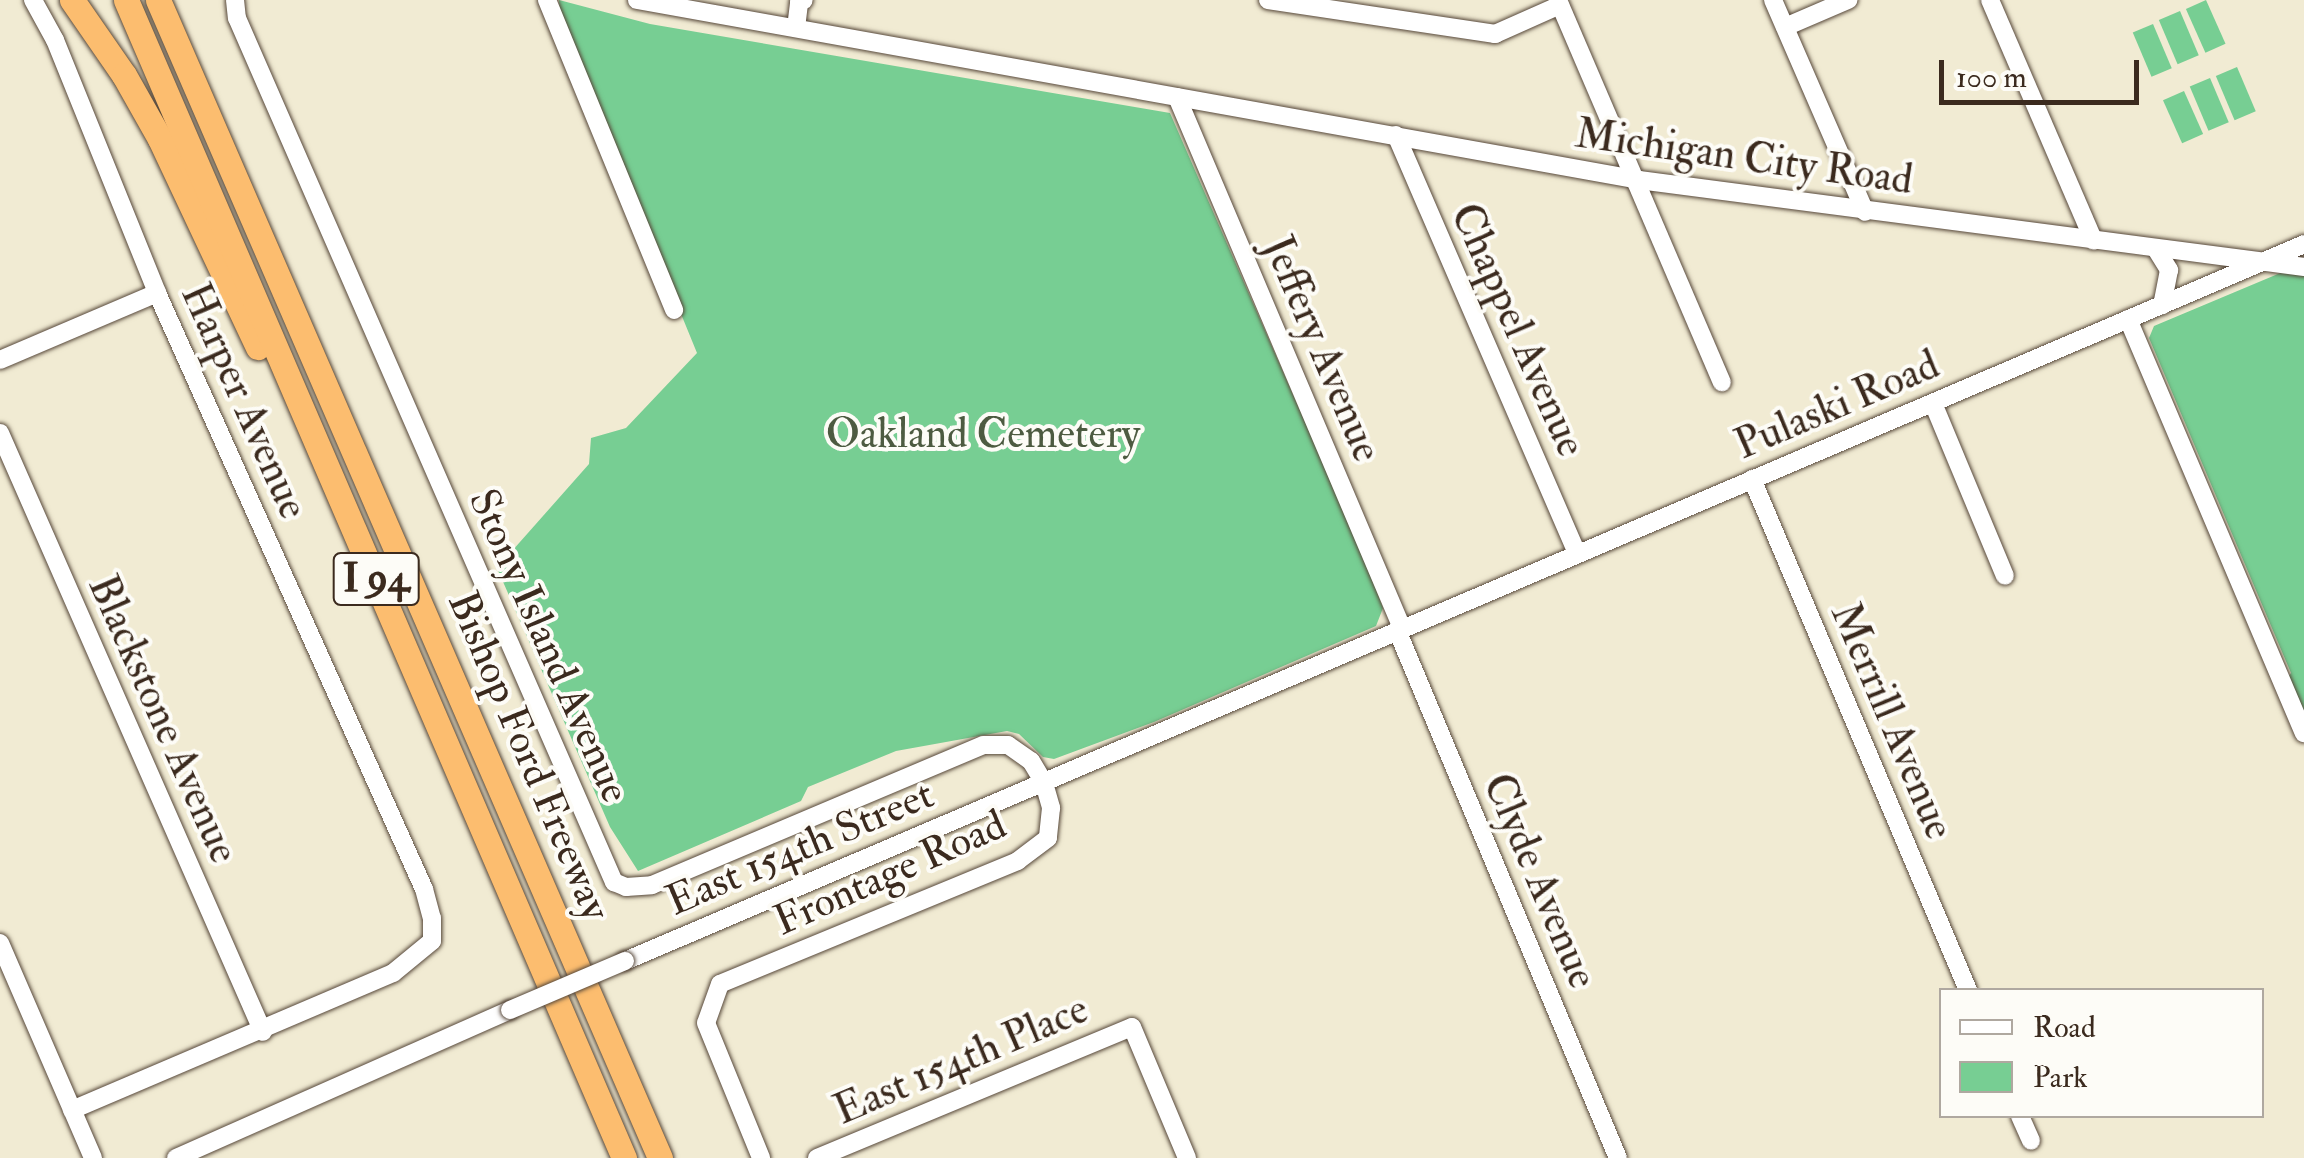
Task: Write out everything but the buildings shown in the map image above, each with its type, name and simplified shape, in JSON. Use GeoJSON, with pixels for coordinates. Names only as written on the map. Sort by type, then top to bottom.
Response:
{"type":"FeatureCollection","features":[{"type":"Feature","properties":{"kind":"highway"},"geometry":{"type":"LineString","coordinates":[[72,0],[124,75],[160,139],[263,358],[346,510]]}},
{"type":"Feature","properties":{"kind":"highway","name":"Bishop Ford Freeway"},"geometry":{"type":"LineString","coordinates":[[126,0],[624,1158]]}},
{"type":"Feature","properties":{"kind":"highway","name":"Bishop Ford Freeway"},"geometry":{"type":"LineString","coordinates":[[158,0],[660,1158]]}},
{"type":"Feature","properties":{"kind":"street","name":"Harper Avenue"},"geometry":{"type":"LineString","coordinates":[[33,0],[55,40],[157,293],[424,890],[432,918],[432,941],[393,973],[262,1032]]}},
{"type":"Feature","properties":{"kind":"street","name":"Stony Island Avenue"},"geometry":{"type":"LineString","coordinates":[[235,0],[245,35],[614,882],[626,887],[652,885],[984,745],[1008,745],[1031,761],[1044,783]]}},
{"type":"Feature","properties":{"kind":"street"},"geometry":{"type":"LineString","coordinates":[[547,0],[674,310]]}},
{"type":"Feature","properties":{"kind":"street","name":"Michigan City Road"},"geometry":{"type":"LineString","coordinates":[[637,0],[689,6],[1639,180],[2304,267]]}},
{"type":"Feature","properties":{"kind":"street"},"geometry":{"type":"LineString","coordinates":[[796,28],[799,2],[804,0]]}},
{"type":"Feature","properties":{"kind":"street"},"geometry":{"type":"LineString","coordinates":[[1268,0],[1495,34],[1559,2],[1639,180],[1722,382]]}},
{"type":"Feature","properties":{"kind":"street"},"geometry":{"type":"LineString","coordinates":[[1773,0],[1865,212]]}},
{"type":"Feature","properties":{"kind":"street"},"geometry":{"type":"LineString","coordinates":[[1785,27],[1848,0]]}},
{"type":"Feature","properties":{"kind":"street"},"geometry":{"type":"LineString","coordinates":[[1990,0],[2094,241]]}},
{"type":"Feature","properties":{"kind":"street","name":"Jeffery Avenue"},"geometry":{"type":"LineString","coordinates":[[1177,97],[1400,629]]}},
{"type":"Feature","properties":{"kind":"street","name":"Chappel Avenue"},"geometry":{"type":"LineString","coordinates":[[1396,135],[1577,553]]}},
{"type":"Feature","properties":{"kind":"street","name":"Pulaski Road"},"geometry":{"type":"LineString","coordinates":[[1400,629],[2304,244]]}},
{"type":"Feature","properties":{"kind":"street"},"geometry":{"type":"LineString","coordinates":[[2156,249],[2169,270],[2162,304]]}},
{"type":"Feature","properties":{"kind":"street"},"geometry":{"type":"LineString","coordinates":[[0,360],[157,293]]}},
{"type":"Feature","properties":{"kind":"street"},"geometry":{"type":"LineString","coordinates":[[2128,319],[2304,733]]}},
{"type":"Feature","properties":{"kind":"street"},"geometry":{"type":"LineString","coordinates":[[1933,403],[2006,576]]}},
{"type":"Feature","properties":{"kind":"street","name":"Blackstone Avenue"},"geometry":{"type":"LineString","coordinates":[[0,433],[262,1032]]}},
{"type":"Feature","properties":{"kind":"street","name":"Merrill Avenue"},"geometry":{"type":"LineString","coordinates":[[1752,479],[1967,988]]}},
{"type":"Feature","properties":{"kind":"street","name":"East 154th Street"},"geometry":{"type":"LineString","coordinates":[[176,1158],[624,960],[1400,629]]}},
{"type":"Feature","properties":{"kind":"street","name":"Clyde Avenue"},"geometry":{"type":"LineString","coordinates":[[1400,629],[1618,1158]]}},
{"type":"Feature","properties":{"kind":"street","name":"Frontage Road"},"geometry":{"type":"LineString","coordinates":[[761,1158],[706,1023],[720,984],[1018,861],[1048,838],[1051,808],[1044,783]]}},
{"type":"Feature","properties":{"kind":"street"},"geometry":{"type":"LineString","coordinates":[[0,944],[93,1158]]}},
{"type":"Feature","properties":{"kind":"street","name":"East 154th Place"},"geometry":{"type":"LineString","coordinates":[[817,1158],[1132,1027],[1187,1158]]}},
{"type":"Feature","properties":{"kind":"street"},"geometry":{"type":"LineString","coordinates":[[72,1110],[262,1032]]}},
{"type":"Feature","properties":{"kind":"street"},"geometry":{"type":"LineString","coordinates":[[2021,1118],[2031,1141]]}},
{"type":"Feature","properties":{"kind":"green space","name":"Oakland Cemetery"},"geometry":{"type":"Polygon","coordinates":[[[559,0],[650,24],[1170,113],[1363,555],[1383,608],[1376,626],[1154,722],[1054,759],[1043,757],[1019,734],[1007,731],[896,751],[808,787],[801,801],[638,871],[610,827],[497,568],[589,464],[591,438],[626,428],[697,353],[560,18],[559,0]]]}},
{"type":"Feature","properties":{"kind":"green space"},"geometry":{"type":"Polygon","coordinates":[[[2206,0],[2226,44],[2205,53],[2186,9],[2206,0]]]}},
{"type":"Feature","properties":{"kind":"green space"},"geometry":{"type":"Polygon","coordinates":[[[2180,11],[2199,55],[2178,64],[2159,20],[2180,11]]]}},
{"type":"Feature","properties":{"kind":"green space"},"geometry":{"type":"Polygon","coordinates":[[[2153,24],[2172,68],[2152,77],[2133,33],[2153,24]]]}},
{"type":"Feature","properties":{"kind":"green space"},"geometry":{"type":"Polygon","coordinates":[[[2237,67],[2256,111],[2235,120],[2216,76],[2237,67]]]}},
{"type":"Feature","properties":{"kind":"green space"},"geometry":{"type":"Polygon","coordinates":[[[2210,78],[2229,122],[2209,131],[2190,87],[2210,78]]]}},
{"type":"Feature","properties":{"kind":"green space"},"geometry":{"type":"Polygon","coordinates":[[[2184,91],[2203,134],[2182,143],[2163,100],[2184,91]]]}},
{"type":"Feature","properties":{"kind":"green space"},"geometry":{"type":"Polygon","coordinates":[[[2304,263],[2304,717],[2287,679],[2291,673],[2149,338],[2154,326],[2304,263]]]}}]}
